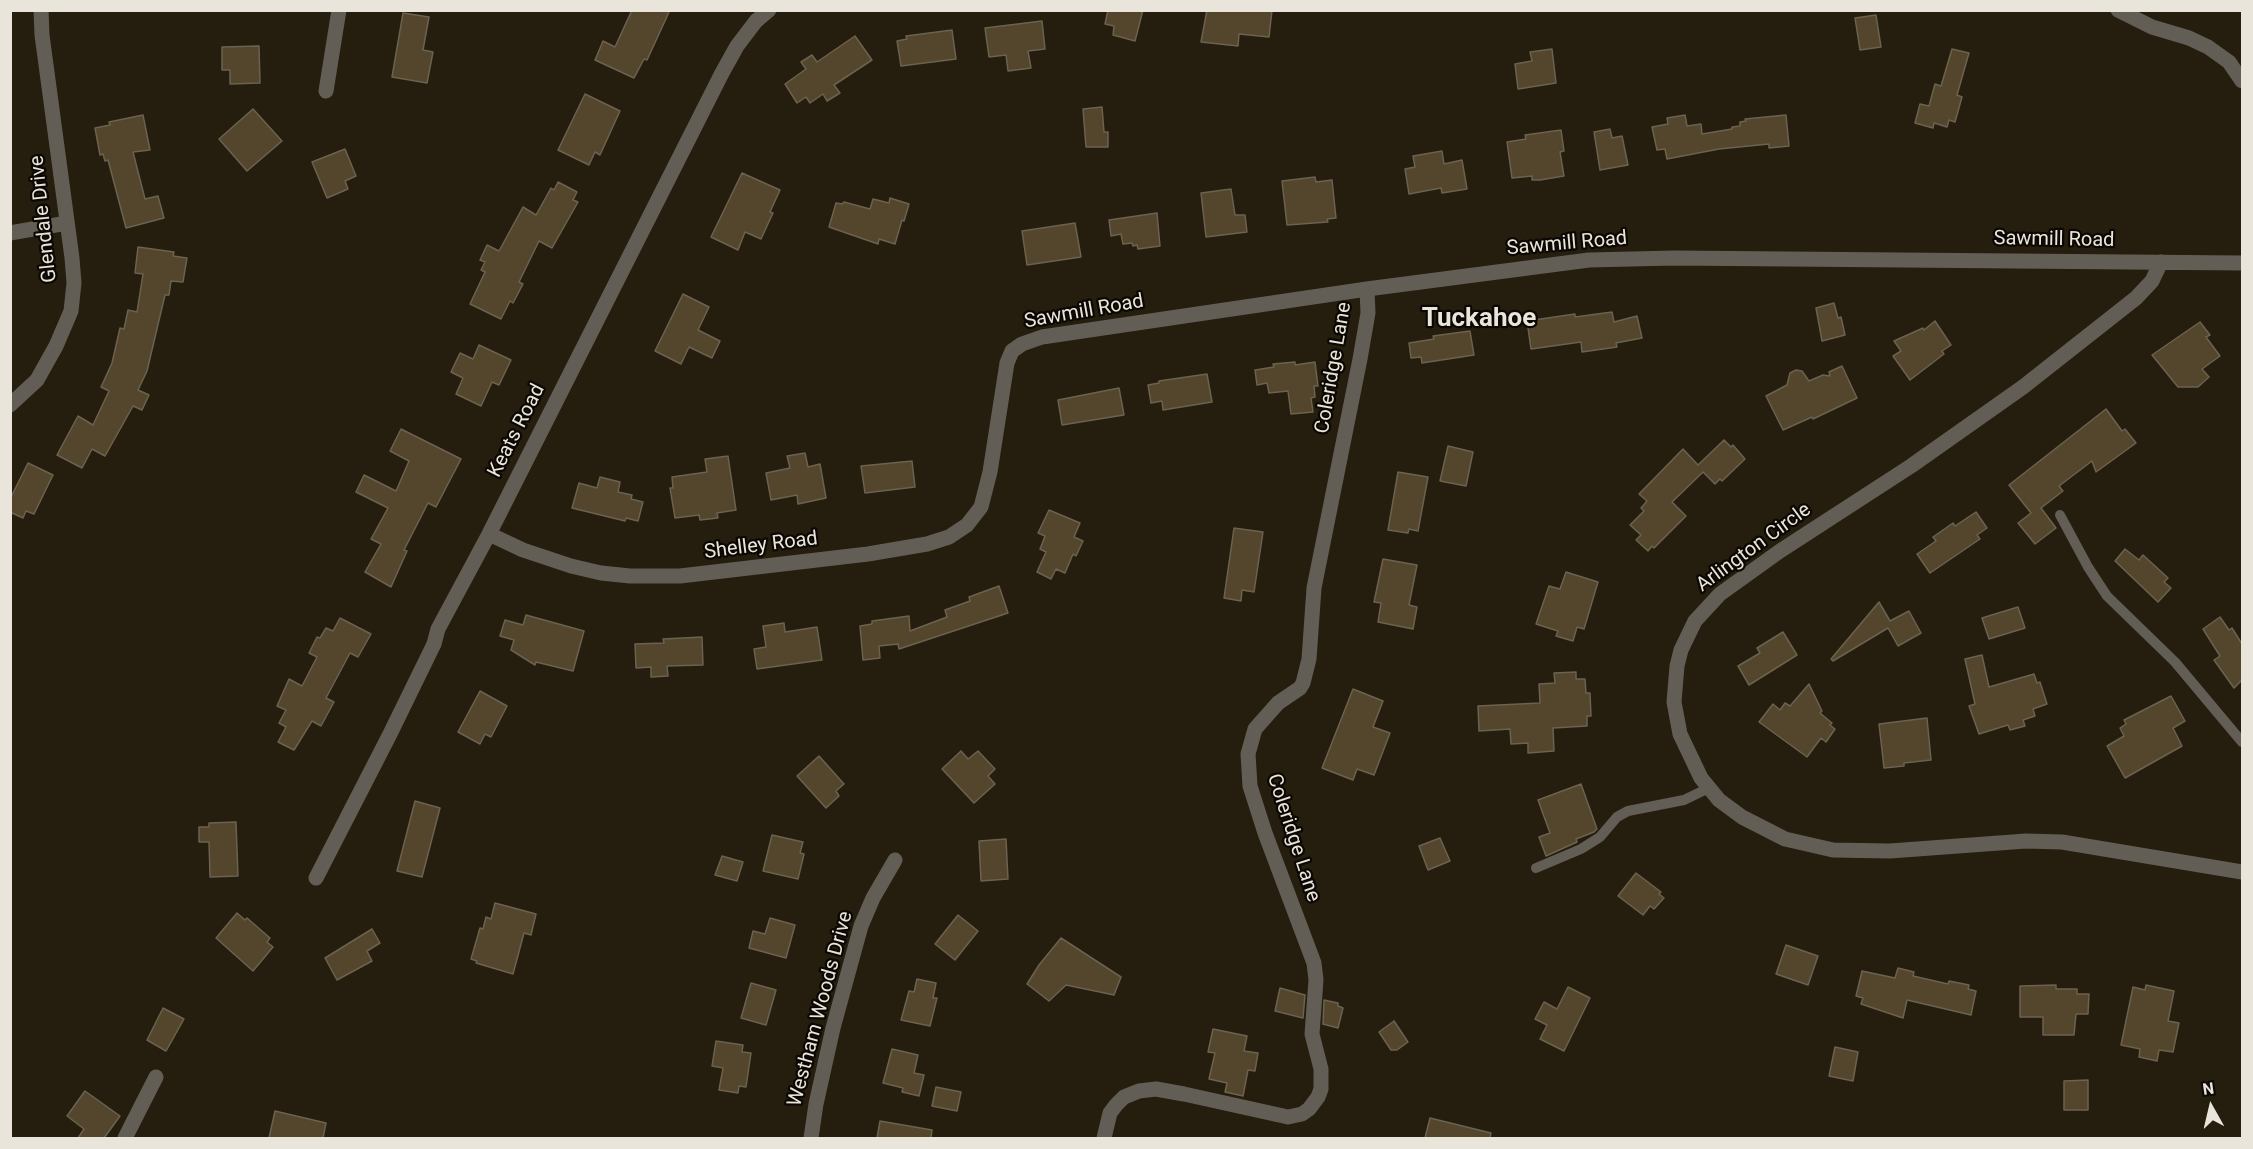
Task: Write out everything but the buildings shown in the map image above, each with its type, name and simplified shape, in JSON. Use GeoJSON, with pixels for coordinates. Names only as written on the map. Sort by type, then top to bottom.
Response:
{"type":"FeatureCollection","features":[{"type":"Feature","properties":{"kind":"street","name":"Glendale Drive"},"geometry":{"type":"LineString","coordinates":[[10,405],[37,380],[56,346],[71,311],[74,283],[42,35],[41,10]]}},
{"type":"Feature","properties":{"kind":"street"},"geometry":{"type":"LineString","coordinates":[[326,91],[339,10]]}},
{"type":"Feature","properties":{"kind":"street","name":"Keats Road"},"geometry":{"type":"LineString","coordinates":[[316,878],[390,734],[434,644],[438,629],[489,534],[722,73],[737,46],[756,21],[769,10]]}},
{"type":"Feature","properties":{"kind":"street"},"geometry":{"type":"LineString","coordinates":[[2118,10],[2152,27],[2189,38],[2208,47],[2229,63],[2242,81]]}},
{"type":"Feature","properties":{"kind":"street"},"geometry":{"type":"LineString","coordinates":[[10,233],[67,223]]}},
{"type":"Feature","properties":{"kind":"street","name":"Sawmill Road"},"geometry":{"type":"LineString","coordinates":[[993,458],[1007,363],[1012,351],[1022,344],[1042,337],[1367,289],[1589,260],[1674,258],[2242,263]]}},
{"type":"Feature","properties":{"kind":"street","name":"Arlington Circle"},"geometry":{"type":"LineString","coordinates":[[2161,262],[2152,281],[2136,298],[2023,387],[1911,466],[1780,551],[1720,594],[1695,621],[1681,650],[1677,666],[1674,702],[1680,734],[1701,778],[1709,788],[1719,800],[1742,817],[1785,839],[1833,850],[1890,851],[2026,841],[2062,842],[2242,873]]}},
{"type":"Feature","properties":{"kind":"street","name":"Coleridge Lane"},"geometry":{"type":"LineString","coordinates":[[1104,1138],[1110,1113],[1124,1097],[1139,1091],[1156,1089],[1288,1117],[1302,1114],[1309,1109],[1322,1089],[1322,1069],[1312,1034],[1316,980],[1314,963],[1264,833],[1250,786],[1248,754],[1255,729],[1278,703],[1304,683],[1309,659],[1314,588],[1360,359],[1368,313],[1367,289]]}},
{"type":"Feature","properties":{"kind":"street","name":"Shelley Road"},"geometry":{"type":"LineString","coordinates":[[489,534],[524,550],[571,566],[601,573],[630,576],[680,576],[868,554],[927,544],[958,532],[967,525],[981,507],[993,458]]}},
{"type":"Feature","properties":{"kind":"street","name":"Westham Woods Drive"},"geometry":{"type":"LineString","coordinates":[[811,1138],[816,1104],[833,1029],[861,926],[873,898],[895,860]]}},
{"type":"Feature","properties":{"kind":"street"},"geometry":{"type":"LineString","coordinates":[[125,1138],[156,1077]]}},
{"type":"Feature","properties":{"kind":"lane"},"geometry":{"type":"LineString","coordinates":[[2060,515],[2088,567],[2107,596],[2175,662],[2242,742]]}},
{"type":"Feature","properties":{"kind":"lane"},"geometry":{"type":"LineString","coordinates":[[1536,868],[1581,849],[1600,837],[1617,817],[1628,811],[1684,800],[1709,788]]}},
{"type":"Feature","properties":{"kind":"district","name":"Tuckahoe"},"geometry":{"type":"Point","coordinates":[1479,319]}}]}
